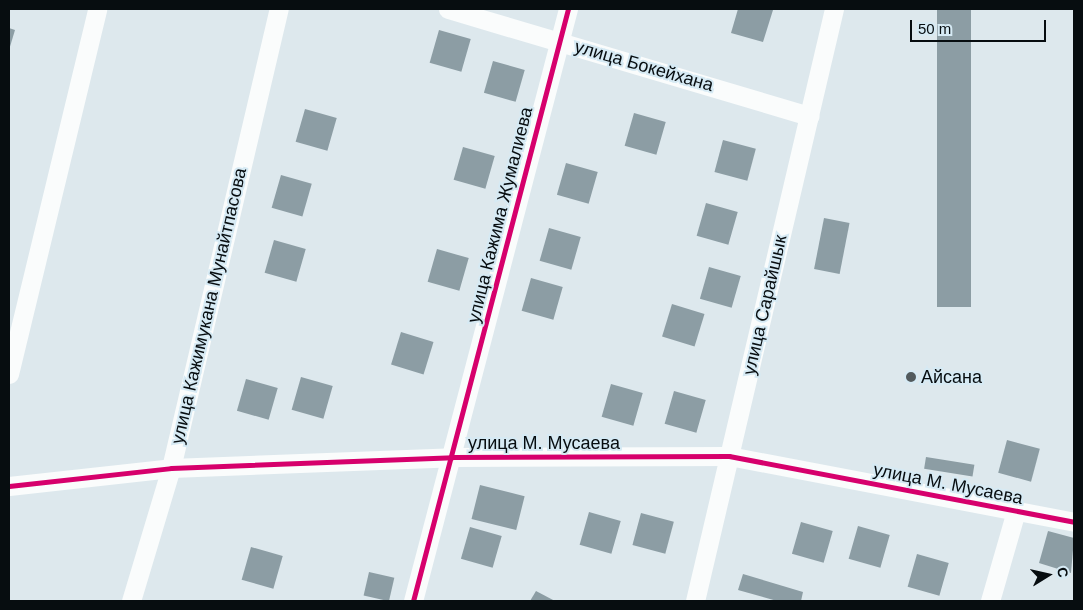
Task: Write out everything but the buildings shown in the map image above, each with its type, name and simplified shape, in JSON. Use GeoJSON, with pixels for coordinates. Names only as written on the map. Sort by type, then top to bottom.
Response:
{"type":"FeatureCollection","features":[{"type":"Feature","properties":{"kind":"street"},"geometry":{"type":"LineString","coordinates":[[9,374],[97,9]]}},
{"type":"Feature","properties":{"kind":"street","name":"улица Кажимукана Мунайтпасова"},"geometry":{"type":"LineString","coordinates":[[131,601],[171,468],[279,9]]}},
{"type":"Feature","properties":{"kind":"street","name":"улица Бокейхана"},"geometry":{"type":"LineString","coordinates":[[448,9],[810,116]]}},
{"type":"Feature","properties":{"kind":"street","name":"улица Кажима Жумалиева"},"geometry":{"type":"LineString","coordinates":[[413,601],[453,457],[568,9]]}},
{"type":"Feature","properties":{"kind":"street","name":"улица Сарайшык"},"geometry":{"type":"LineString","coordinates":[[695,601],[834,9]]}},
{"type":"Feature","properties":{"kind":"street","name":"улица М. Мусаева"},"geometry":{"type":"LineString","coordinates":[[9,486],[171,468],[453,457],[729,456],[1074,522]]}},
{"type":"Feature","properties":{"kind":"street"},"geometry":{"type":"LineString","coordinates":[[990,601],[1016,511]]}},
{"type":"Feature","properties":{"kind":"cycle path"},"geometry":{"type":"LineString","coordinates":[[413,601],[568,9]]}},
{"type":"Feature","properties":{"kind":"cycle path"},"geometry":{"type":"LineString","coordinates":[[9,486],[171,468],[453,457],[729,456],[1074,522]]}},
{"type":"Feature","properties":{"kind":"place","name":"Айсана"},"geometry":{"type":"Point","coordinates":[911,377]}}]}
